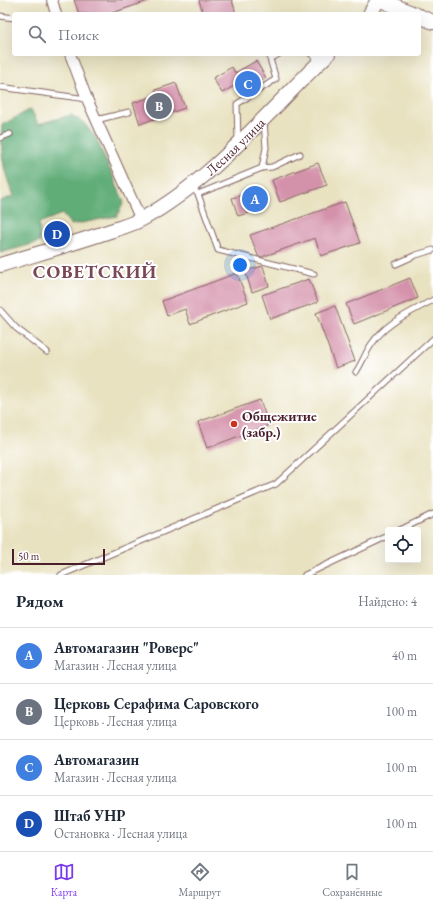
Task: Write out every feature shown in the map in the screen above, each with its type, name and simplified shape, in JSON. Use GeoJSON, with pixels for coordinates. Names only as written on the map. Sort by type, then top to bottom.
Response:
{"type":"FeatureCollection","features":[{"type":"Feature","properties":{"kind":"main road"},"geometry":{"type":"LineString","coordinates":[[371,12],[379,0],[409,12]]}},
{"type":"Feature","properties":{"kind":"main road"},"geometry":{"type":"LineString","coordinates":[[421,17],[433,22]]}},
{"type":"Feature","properties":{"kind":"main road","name":"Лесная улица"},"geometry":{"type":"LineString","coordinates":[[0,266],[141,220],[194,190],[320,56]]}},
{"type":"Feature","properties":{"kind":"street"},"geometry":{"type":"LineString","coordinates":[[52,0],[55,12]]}},
{"type":"Feature","properties":{"kind":"street"},"geometry":{"type":"LineString","coordinates":[[71,56],[86,99],[141,220]]}},
{"type":"Feature","properties":{"kind":"lane"},"geometry":{"type":"LineString","coordinates":[[0,16],[12,18]]}},
{"type":"Feature","properties":{"kind":"lane"},"geometry":{"type":"LineString","coordinates":[[238,143],[237,104],[276,80],[270,60],[276,56]]}},
{"type":"Feature","properties":{"kind":"lane"},"geometry":{"type":"LineString","coordinates":[[0,87],[86,99]]}},
{"type":"Feature","properties":{"kind":"lane"},"geometry":{"type":"LineString","coordinates":[[96,120],[129,112]]}},
{"type":"Feature","properties":{"kind":"lane"},"geometry":{"type":"LineString","coordinates":[[262,168],[266,148],[264,117]]}},
{"type":"Feature","properties":{"kind":"lane"},"geometry":{"type":"LineString","coordinates":[[0,138],[10,134]]}},
{"type":"Feature","properties":{"kind":"lane"},"geometry":{"type":"LineString","coordinates":[[300,154],[272,167],[262,168],[194,190],[218,250],[314,274]]}},
{"type":"Feature","properties":{"kind":"lane"},"geometry":{"type":"LineString","coordinates":[[396,264],[416,255],[433,250]]}},
{"type":"Feature","properties":{"kind":"lane"},"geometry":{"type":"LineString","coordinates":[[356,372],[371,345],[386,328],[398,318],[433,300]]}},
{"type":"Feature","properties":{"kind":"lane"},"geometry":{"type":"LineString","coordinates":[[0,310],[16,328],[47,352]]}},
{"type":"Feature","properties":{"kind":"lane"},"geometry":{"type":"LineString","coordinates":[[61,575],[276,484],[433,339]]}},
{"type":"Feature","properties":{"kind":"lane"},"geometry":{"type":"LineString","coordinates":[[406,527],[433,514]]}},
{"type":"Feature","properties":{"kind":"lane"},"geometry":{"type":"LineString","coordinates":[[306,575],[385,537]]}},
{"type":"Feature","properties":{"kind":"green space"},"geometry":{"type":"Polygon","coordinates":[[[31,109],[38,124],[71,115],[83,122],[96,138],[124,202],[117,216],[71,225],[62,214],[39,223],[40,242],[0,253],[0,201],[14,196],[7,179],[3,162],[1,144],[2,125],[31,109]]]}},
{"type":"Feature","properties":{"kind":"building"},"geometry":{"type":"Polygon","coordinates":[[[74,0],[151,0],[115,12],[78,12],[74,0]]]}},
{"type":"Feature","properties":{"kind":"building"},"geometry":{"type":"Polygon","coordinates":[[[199,0],[232,0],[235,12],[202,12],[199,0]]]}},
{"type":"Feature","properties":{"kind":"building"},"geometry":{"type":"Polygon","coordinates":[[[256,61],[266,78],[245,90],[241,82],[222,93],[213,78],[232,67],[235,73],[256,61]]]}},
{"type":"Feature","properties":{"kind":"building"},"geometry":{"type":"Polygon","coordinates":[[[176,83],[185,108],[140,124],[133,103],[157,95],[155,90],[176,83]]]}},
{"type":"Feature","properties":{"kind":"building"},"geometry":{"type":"Polygon","coordinates":[[[318,163],[327,185],[280,202],[272,180],[318,163]]]}},
{"type":"Feature","properties":{"kind":"building"},"geometry":{"type":"Polygon","coordinates":[[[260,190],[264,202],[250,207],[252,212],[238,216],[232,198],[260,190]]]}},
{"type":"Feature","properties":{"kind":"building"},"geometry":{"type":"Polygon","coordinates":[[[345,202],[360,243],[321,256],[315,238],[259,258],[250,235],[345,202]]]}},
{"type":"Feature","properties":{"kind":"building"},"geometry":{"type":"Polygon","coordinates":[[[263,266],[269,286],[252,292],[245,271],[263,266]]]}},
{"type":"Feature","properties":{"kind":"building"},"geometry":{"type":"Polygon","coordinates":[[[237,273],[248,302],[190,324],[185,309],[167,316],[162,301],[237,273]]]}},
{"type":"Feature","properties":{"kind":"building"},"geometry":{"type":"Polygon","coordinates":[[[410,278],[418,298],[354,324],[346,304],[410,278]]]}},
{"type":"Feature","properties":{"kind":"building"},"geometry":{"type":"Polygon","coordinates":[[[309,279],[318,302],[270,319],[262,295],[309,279]]]}},
{"type":"Feature","properties":{"kind":"building"},"geometry":{"type":"Polygon","coordinates":[[[335,306],[355,361],[336,368],[316,313],[335,306]]]}},
{"type":"Feature","properties":{"kind":"building","name":"Общежитие (забр.)"},"geometry":{"type":"Polygon","coordinates":[[[260,400],[269,425],[207,448],[198,422],[260,400]]]}},
{"type":"Feature","properties":{"kind":"place","name":"Автомагазин"},"geometry":{"type":"Point","coordinates":[248,84]}},
{"type":"Feature","properties":{"kind":"place","name":"Церковь Серафима Саровского"},"geometry":{"type":"Point","coordinates":[159,106]}},
{"type":"Feature","properties":{"kind":"place","name":"Автомагазин \"Роверс\""},"geometry":{"type":"Point","coordinates":[255,199]}},
{"type":"Feature","properties":{"kind":"place","name":"Штаб УНР"},"geometry":{"type":"Point","coordinates":[57,234]}},
{"type":"Feature","properties":{"kind":"place","name":"Общежитие (забр.)"},"geometry":{"type":"Point","coordinates":[234,424]}},
{"type":"Feature","properties":{"kind":"district","name":"СОВЕТСКИЙ"},"geometry":{"type":"Point","coordinates":[95,271]}}]}
